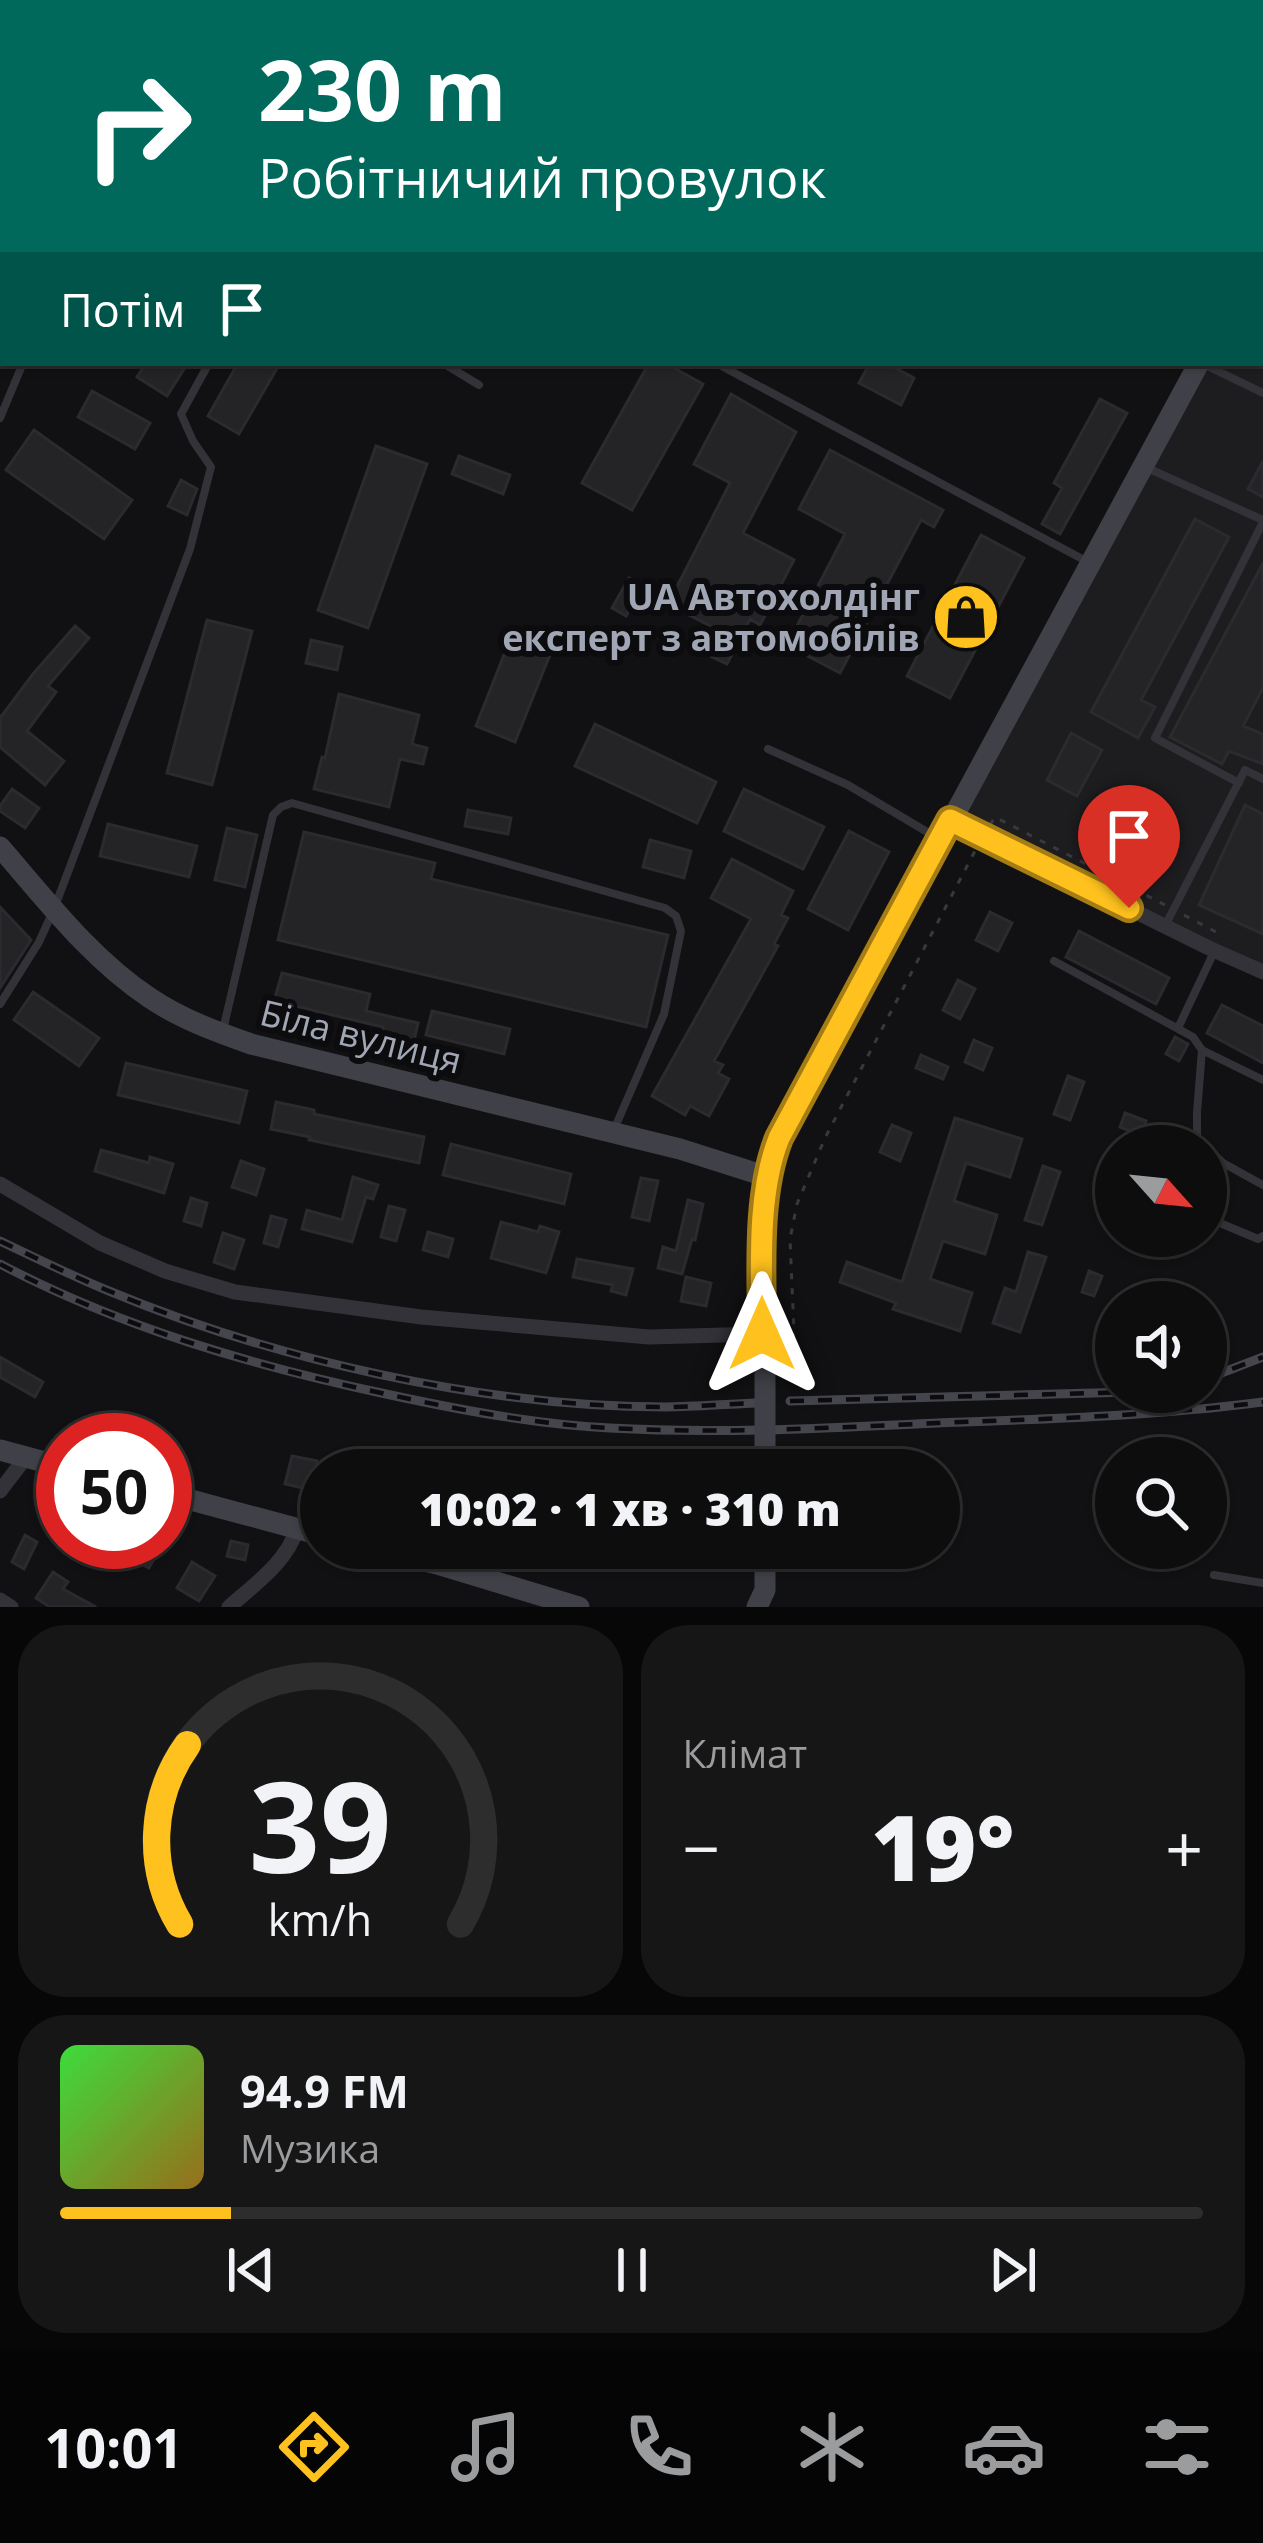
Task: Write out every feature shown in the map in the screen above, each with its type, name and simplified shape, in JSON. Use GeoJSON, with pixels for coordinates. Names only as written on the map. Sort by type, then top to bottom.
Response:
{"type":"FeatureCollection","features":[{"type":"Feature","properties":{"kind":"main road"},"geometry":{"type":"LineString","coordinates":[[765,1449],[762,1261],[768,1177],[779,1138],[1198,366]]}},
{"type":"Feature","properties":{"kind":"main road","name":"Біла вулиця"},"geometry":{"type":"LineString","coordinates":[[0,848],[111,968],[152,1000],[222,1033],[680,1150],[768,1177]]}},
{"type":"Feature","properties":{"kind":"main road"},"geometry":{"type":"LineString","coordinates":[[0,1450],[36,1460]]}},
{"type":"Feature","properties":{"kind":"main road"},"geometry":{"type":"LineString","coordinates":[[192,1500],[300,1529]]}},
{"type":"Feature","properties":{"kind":"main road"},"geometry":{"type":"LineString","coordinates":[[454,1569],[579,1607]]}},
{"type":"Feature","properties":{"kind":"main road"},"geometry":{"type":"LineString","coordinates":[[757,1607],[765,1590],[765,1569]]}},
{"type":"Feature","properties":{"kind":"street"},"geometry":{"type":"LineString","coordinates":[[945,830],[983,836],[1165,926],[1221,945],[1263,971]]}},
{"type":"Feature","properties":{"kind":"street"},"geometry":{"type":"LineString","coordinates":[[0,1184],[100,1243],[165,1271],[235,1292],[421,1317],[649,1337],[762,1334]]}},
{"type":"Feature","properties":{"kind":"street"},"geometry":{"type":"LineString","coordinates":[[0,1491],[26,1457]]}},
{"type":"Feature","properties":{"kind":"street"},"geometry":{"type":"LineString","coordinates":[[229,1607],[291,1547],[297,1528]]}},
{"type":"Feature","properties":{"kind":"street"},"geometry":{"type":"LineString","coordinates":[[0,1600],[10,1607]]}},
{"type":"Feature","properties":{"kind":"lane"},"geometry":{"type":"LineString","coordinates":[[0,418],[22,366]]}},
{"type":"Feature","properties":{"kind":"lane"},"geometry":{"type":"LineString","coordinates":[[0,1004],[54,909],[190,549],[211,467],[181,414],[207,366]]}},
{"type":"Feature","properties":{"kind":"lane"},"geometry":{"type":"LineString","coordinates":[[448,366],[479,385]]}},
{"type":"Feature","properties":{"kind":"lane"},"geometry":{"type":"LineString","coordinates":[[722,366],[1090,563]]}},
{"type":"Feature","properties":{"kind":"lane"},"geometry":{"type":"LineString","coordinates":[[1206,366],[1263,393]]}},
{"type":"Feature","properties":{"kind":"lane"},"geometry":{"type":"LineString","coordinates":[[1143,466],[1263,521],[1155,738],[1238,783]]}},
{"type":"Feature","properties":{"kind":"lane"},"geometry":{"type":"LineString","coordinates":[[768,748],[945,830]]}},
{"type":"Feature","properties":{"kind":"lane"},"geometry":{"type":"LineString","coordinates":[[1165,926],[1245,770],[1263,779]]}},
{"type":"Feature","properties":{"kind":"lane"},"geometry":{"type":"LineString","coordinates":[[222,1033],[273,815],[292,803],[664,908],[676,916],[681,931],[664,1015],[613,1133]]}},
{"type":"Feature","properties":{"kind":"lane"},"geometry":{"type":"LineString","coordinates":[[1178,1028],[1221,945]]}},
{"type":"Feature","properties":{"kind":"lane"},"geometry":{"type":"LineString","coordinates":[[1054,961],[1193,1037],[1202,1050],[1263,1080]]}},
{"type":"Feature","properties":{"kind":"lane"},"geometry":{"type":"LineString","coordinates":[[1202,1050],[1202,1125]]}},
{"type":"Feature","properties":{"kind":"lane"},"geometry":{"type":"LineString","coordinates":[[1227,1166],[1263,1186]]}},
{"type":"Feature","properties":{"kind":"lane"},"geometry":{"type":"LineString","coordinates":[[1227,1226],[1258,1239],[1263,1236]]}},
{"type":"Feature","properties":{"kind":"lane"},"geometry":{"type":"LineString","coordinates":[[1214,1575],[1263,1583]]}},
{"type":"Feature","properties":{"kind":"path"},"geometry":{"type":"LineString","coordinates":[[765,1360],[789,1349],[794,1333],[790,1239],[797,1204],[825,1138],[995,818],[1173,909],[1221,945]]}},
{"type":"Feature","properties":{"kind":"shaded area"},"geometry":{"type":"Polygon","coordinates":[[[1197,366],[1263,366],[1263,972],[950,820],[1197,366]]]}},
{"type":"Feature","properties":{"kind":"building"},"geometry":{"type":"Polygon","coordinates":[[[144,366],[186,366],[167,396],[137,377],[144,366]]]}},
{"type":"Feature","properties":{"kind":"building"},"geometry":{"type":"Polygon","coordinates":[[[236,366],[278,366],[239,434],[208,416],[236,366]]]}},
{"type":"Feature","properties":{"kind":"building"},"geometry":{"type":"Polygon","coordinates":[[[647,366],[670,366],[703,384],[632,510],[582,483],[647,366]]]}},
{"type":"Feature","properties":{"kind":"building"},"geometry":{"type":"Polygon","coordinates":[[[868,366],[892,366],[914,378],[901,405],[859,383],[868,366]]]}},
{"type":"Feature","properties":{"kind":"building"},"geometry":{"type":"Polygon","coordinates":[[[92,391],[150,423],[135,449],[78,417],[92,391]]]}},
{"type":"Feature","properties":{"kind":"building"},"geometry":{"type":"Polygon","coordinates":[[[731,394],[796,432],[743,533],[794,560],[760,625],[750,619],[727,664],[706,654],[718,630],[668,604],[730,483],[694,464],[731,394]]]}},
{"type":"Feature","properties":{"kind":"building"},"geometry":{"type":"Polygon","coordinates":[[[1100,399],[1127,413],[1060,534],[1042,524],[1062,488],[1054,483],[1100,399]]]}},
{"type":"Feature","properties":{"kind":"building"},"geometry":{"type":"Polygon","coordinates":[[[34,430],[132,500],[104,539],[6,470],[34,430]]]}},
{"type":"Feature","properties":{"kind":"building"},"geometry":{"type":"Polygon","coordinates":[[[376,446],[427,464],[368,628],[318,610],[376,446]]]}},
{"type":"Feature","properties":{"kind":"building"},"geometry":{"type":"Polygon","coordinates":[[[830,450],[943,510],[934,527],[921,520],[840,673],[787,645],[845,534],[799,509],[830,450]]]}},
{"type":"Feature","properties":{"kind":"building"},"geometry":{"type":"Polygon","coordinates":[[[459,456],[510,475],[503,494],[452,474],[459,456]]]}},
{"type":"Feature","properties":{"kind":"building"},"geometry":{"type":"Polygon","coordinates":[[[1263,461],[1263,497],[1248,489],[1263,461]]]}},
{"type":"Feature","properties":{"kind":"building"},"geometry":{"type":"Polygon","coordinates":[[[181,480],[197,489],[187,515],[168,506],[181,480]]]}},
{"type":"Feature","properties":{"kind":"building"},"geometry":{"type":"Polygon","coordinates":[[[1195,519],[1229,537],[1141,700],[1155,707],[1138,738],[1091,712],[1195,519]]]}},
{"type":"Feature","properties":{"kind":"building","name":"UA Автохолдінг експерт з автомобілів"},"geometry":{"type":"Polygon","coordinates":[[[981,535],[1024,558],[950,698],[907,676],[981,535]]]}},
{"type":"Feature","properties":{"kind":"building"},"geometry":{"type":"Polygon","coordinates":[[[1263,563],[1263,688],[1243,726],[1263,734],[1263,764],[1229,751],[1222,764],[1170,737],[1263,563]]]}},
{"type":"Feature","properties":{"kind":"building"},"geometry":{"type":"Polygon","coordinates":[[[629,578],[643,586],[626,616],[612,608],[629,578]]]}},
{"type":"Feature","properties":{"kind":"building"},"geometry":{"type":"Polygon","coordinates":[[[207,620],[252,631],[212,785],[167,773],[207,620]]]}},
{"type":"Feature","properties":{"kind":"building"},"geometry":{"type":"Polygon","coordinates":[[[75,626],[89,638],[48,686],[56,692],[27,731],[64,761],[45,785],[0,747],[0,718],[75,626]]]}},
{"type":"Feature","properties":{"kind":"building"},"geometry":{"type":"Polygon","coordinates":[[[511,637],[551,652],[515,742],[476,726],[511,637]]]}},
{"type":"Feature","properties":{"kind":"building"},"geometry":{"type":"Polygon","coordinates":[[[311,640],[342,647],[337,670],[306,663],[311,640]]]}},
{"type":"Feature","properties":{"kind":"building"},"geometry":{"type":"Polygon","coordinates":[[[339,694],[419,715],[412,744],[427,748],[423,764],[400,759],[389,807],[314,789],[339,694]]]}},
{"type":"Feature","properties":{"kind":"building"},"geometry":{"type":"Polygon","coordinates":[[[595,724],[716,782],[697,823],[575,766],[595,724]]]}},
{"type":"Feature","properties":{"kind":"building"},"geometry":{"type":"Polygon","coordinates":[[[1071,733],[1102,750],[1077,796],[1047,780],[1071,733]]]}},
{"type":"Feature","properties":{"kind":"building"},"geometry":{"type":"Polygon","coordinates":[[[12,789],[39,808],[25,828],[0,811],[12,789]]]}},
{"type":"Feature","properties":{"kind":"building"},"geometry":{"type":"Polygon","coordinates":[[[744,789],[824,827],[803,869],[724,831],[744,789]]]}},
{"type":"Feature","properties":{"kind":"building"},"geometry":{"type":"Polygon","coordinates":[[[1245,805],[1263,814],[1263,934],[1199,905],[1245,805]]]}},
{"type":"Feature","properties":{"kind":"building"},"geometry":{"type":"Polygon","coordinates":[[[468,810],[511,818],[508,834],[465,826],[468,810]]]}},
{"type":"Feature","properties":{"kind":"building"},"geometry":{"type":"Polygon","coordinates":[[[108,824],[197,846],[189,877],[100,856],[108,824]]]}},
{"type":"Feature","properties":{"kind":"building"},"geometry":{"type":"Polygon","coordinates":[[[227,828],[257,835],[245,887],[215,880],[227,828]]]}},
{"type":"Feature","properties":{"kind":"building"},"geometry":{"type":"Polygon","coordinates":[[[849,831],[889,852],[848,930],[808,909],[849,831]]]}},
{"type":"Feature","properties":{"kind":"building"},"geometry":{"type":"Polygon","coordinates":[[[304,832],[435,863],[431,879],[668,935],[646,1027],[278,940],[304,832]]]}},
{"type":"Feature","properties":{"kind":"building"},"geometry":{"type":"Polygon","coordinates":[[[650,840],[691,851],[684,878],[643,867],[650,840]]]}},
{"type":"Feature","properties":{"kind":"building"},"geometry":{"type":"Polygon","coordinates":[[[732,859],[793,891],[781,915],[788,918],[774,944],[778,946],[714,1061],[723,1065],[718,1073],[729,1079],[709,1116],[690,1106],[685,1115],[652,1096],[751,919],[711,898],[732,859]]]}},
{"type":"Feature","properties":{"kind":"building"},"geometry":{"type":"Polygon","coordinates":[[[0,907],[31,940],[0,988],[0,907]]]}},
{"type":"Feature","properties":{"kind":"building"},"geometry":{"type":"Polygon","coordinates":[[[990,912],[1012,923],[998,951],[976,940],[990,912]]]}},
{"type":"Feature","properties":{"kind":"building"},"geometry":{"type":"Polygon","coordinates":[[[1079,931],[1169,978],[1156,1004],[1066,957],[1079,931]]]}},
{"type":"Feature","properties":{"kind":"building"},"geometry":{"type":"Polygon","coordinates":[[[282,973],[370,994],[366,1011],[418,1023],[414,1041],[382,1033],[383,1027],[274,1001],[282,973]]]}},
{"type":"Feature","properties":{"kind":"building"},"geometry":{"type":"Polygon","coordinates":[[[958,980],[975,989],[960,1019],[943,1010],[958,980]]]}},
{"type":"Feature","properties":{"kind":"building"},"geometry":{"type":"Polygon","coordinates":[[[33,992],[99,1038],[79,1066],[14,1020],[33,992]]]}},
{"type":"Feature","properties":{"kind":"building"},"geometry":{"type":"Polygon","coordinates":[[[1222,1005],[1263,1026],[1263,1063],[1207,1033],[1222,1005]]]}},
{"type":"Feature","properties":{"kind":"building"},"geometry":{"type":"Polygon","coordinates":[[[432,1011],[510,1029],[504,1054],[426,1035],[432,1011]]]}},
{"type":"Feature","properties":{"kind":"building"},"geometry":{"type":"Polygon","coordinates":[[[1175,1037],[1188,1044],[1179,1061],[1166,1054],[1175,1037]]]}},
{"type":"Feature","properties":{"kind":"building"},"geometry":{"type":"Polygon","coordinates":[[[974,1040],[992,1048],[983,1070],[965,1062],[974,1040]]]}},
{"type":"Feature","properties":{"kind":"building"},"geometry":{"type":"Polygon","coordinates":[[[921,1055],[948,1067],[943,1079],[916,1068],[921,1055]]]}},
{"type":"Feature","properties":{"kind":"building"},"geometry":{"type":"Polygon","coordinates":[[[126,1063],[247,1091],[239,1123],[118,1095],[126,1063]]]}},
{"type":"Feature","properties":{"kind":"building"},"geometry":{"type":"Polygon","coordinates":[[[1068,1076],[1084,1082],[1070,1120],[1054,1114],[1068,1076]]]}},
{"type":"Feature","properties":{"kind":"building"},"geometry":{"type":"Polygon","coordinates":[[[276,1102],[424,1137],[419,1163],[271,1129],[276,1102]]]}},
{"type":"Feature","properties":{"kind":"building"},"geometry":{"type":"Polygon","coordinates":[[[1125,1113],[1146,1121],[1145,1125],[1121,1125],[1125,1113]]]}},
{"type":"Feature","properties":{"kind":"building"},"geometry":{"type":"Polygon","coordinates":[[[955,1118],[1022,1139],[1010,1177],[966,1163],[954,1201],[997,1215],[985,1254],[943,1241],[930,1279],[972,1293],[960,1331],[893,1309],[896,1303],[840,1282],[847,1262],[902,1282],[955,1118]]]}},
{"type":"Feature","properties":{"kind":"building"},"geometry":{"type":"Polygon","coordinates":[[[892,1125],[911,1133],[900,1161],[880,1152],[892,1125]]]}},
{"type":"Feature","properties":{"kind":"building"},"geometry":{"type":"Polygon","coordinates":[[[451,1144],[571,1174],[564,1204],[443,1175],[451,1144]]]}},
{"type":"Feature","properties":{"kind":"building"},"geometry":{"type":"Polygon","coordinates":[[[101,1150],[173,1164],[164,1193],[95,1171],[101,1150]]]}},
{"type":"Feature","properties":{"kind":"building"},"geometry":{"type":"Polygon","coordinates":[[[241,1161],[264,1169],[256,1195],[232,1187],[241,1161]]]}},
{"type":"Feature","properties":{"kind":"building"},"geometry":{"type":"Polygon","coordinates":[[[1043,1166],[1060,1172],[1042,1225],[1025,1220],[1043,1166]]]}},
{"type":"Feature","properties":{"kind":"building"},"geometry":{"type":"Polygon","coordinates":[[[353,1177],[378,1185],[373,1199],[366,1197],[352,1242],[302,1229],[307,1210],[342,1220],[353,1177]]]}},
{"type":"Feature","properties":{"kind":"building"},"geometry":{"type":"Polygon","coordinates":[[[641,1178],[658,1181],[649,1221],[632,1217],[641,1178]]]}},
{"type":"Feature","properties":{"kind":"building"},"geometry":{"type":"Polygon","coordinates":[[[191,1198],[207,1203],[201,1226],[184,1221],[191,1198]]]}},
{"type":"Feature","properties":{"kind":"building"},"geometry":{"type":"Polygon","coordinates":[[[688,1200],[703,1204],[682,1274],[658,1268],[663,1247],[676,1251],[688,1200]]]}},
{"type":"Feature","properties":{"kind":"building"},"geometry":{"type":"Polygon","coordinates":[[[389,1206],[405,1210],[396,1241],[381,1237],[389,1206]]]}},
{"type":"Feature","properties":{"kind":"building"},"geometry":{"type":"Polygon","coordinates":[[[271,1216],[286,1220],[278,1247],[264,1243],[271,1216]]]}},
{"type":"Feature","properties":{"kind":"building"},"geometry":{"type":"Polygon","coordinates":[[[501,1222],[559,1232],[546,1273],[491,1258],[501,1222]]]}},
{"type":"Feature","properties":{"kind":"building"},"geometry":{"type":"Polygon","coordinates":[[[428,1232],[453,1239],[448,1257],[423,1250],[428,1232]]]}},
{"type":"Feature","properties":{"kind":"building"},"geometry":{"type":"Polygon","coordinates":[[[223,1233],[244,1240],[234,1269],[214,1262],[223,1233]]]}},
{"type":"Feature","properties":{"kind":"building"},"geometry":{"type":"Polygon","coordinates":[[[1028,1252],[1046,1257],[1020,1332],[993,1323],[1005,1288],[1016,1292],[1028,1252]]]}},
{"type":"Feature","properties":{"kind":"building"},"geometry":{"type":"Polygon","coordinates":[[[577,1259],[633,1269],[626,1295],[611,1291],[613,1285],[573,1277],[577,1259]]]}},
{"type":"Feature","properties":{"kind":"building"},"geometry":{"type":"Polygon","coordinates":[[[1089,1271],[1102,1276],[1095,1281],[1094,1296],[1082,1292],[1089,1271]]]}},
{"type":"Feature","properties":{"kind":"building"},"geometry":{"type":"Polygon","coordinates":[[[686,1277],[711,1283],[706,1306],[681,1301],[686,1277]]]}},
{"type":"Feature","properties":{"kind":"building"},"geometry":{"type":"Polygon","coordinates":[[[0,1357],[43,1382],[35,1397],[0,1377],[0,1357]]]}},
{"type":"Feature","properties":{"kind":"building"},"geometry":{"type":"Polygon","coordinates":[[[292,1456],[300,1458],[300,1487],[285,1484],[292,1456]]]}},
{"type":"Feature","properties":{"kind":"building"},"geometry":{"type":"Polygon","coordinates":[[[25,1535],[36,1541],[24,1569],[12,1562],[25,1535]]]}},
{"type":"Feature","properties":{"kind":"building"},"geometry":{"type":"Polygon","coordinates":[[[231,1541],[248,1545],[245,1560],[227,1556],[231,1541]]]}},
{"type":"Feature","properties":{"kind":"building"},"geometry":{"type":"Polygon","coordinates":[[[192,1562],[215,1576],[199,1601],[177,1588],[192,1562]]]}},
{"type":"Feature","properties":{"kind":"building"},"geometry":{"type":"Polygon","coordinates":[[[53,1572],[68,1582],[63,1589],[96,1607],[50,1607],[36,1598],[53,1572]]]}},
{"type":"Feature","properties":{"kind":"railway"},"geometry":{"type":"LineString","coordinates":[[0,1241],[173,1316],[382,1375],[526,1399],[596,1405],[757,1403]]}},
{"type":"Feature","properties":{"kind":"railway"},"geometry":{"type":"LineString","coordinates":[[0,1264],[92,1307],[237,1357],[414,1400],[553,1423],[651,1430],[774,1430],[1100,1416],[1263,1402]]}},
{"type":"Feature","properties":{"kind":"railway"},"geometry":{"type":"LineString","coordinates":[[1227,1371],[1263,1357]]}},
{"type":"Feature","properties":{"kind":"railway"},"geometry":{"type":"LineString","coordinates":[[790,1401],[1095,1393]]}},
{"type":"Feature","properties":{"kind":"place","name":"UA Автохолдінг експерт з автомобілів"},"geometry":{"type":"Point","coordinates":[966,617]}},
{"type":"Feature","properties":{"kind":"route"},"geometry":{"type":"LineString","coordinates":[[762,1334],[762,1261],[771,1159],[950,820],[1129,908]]}}]}
